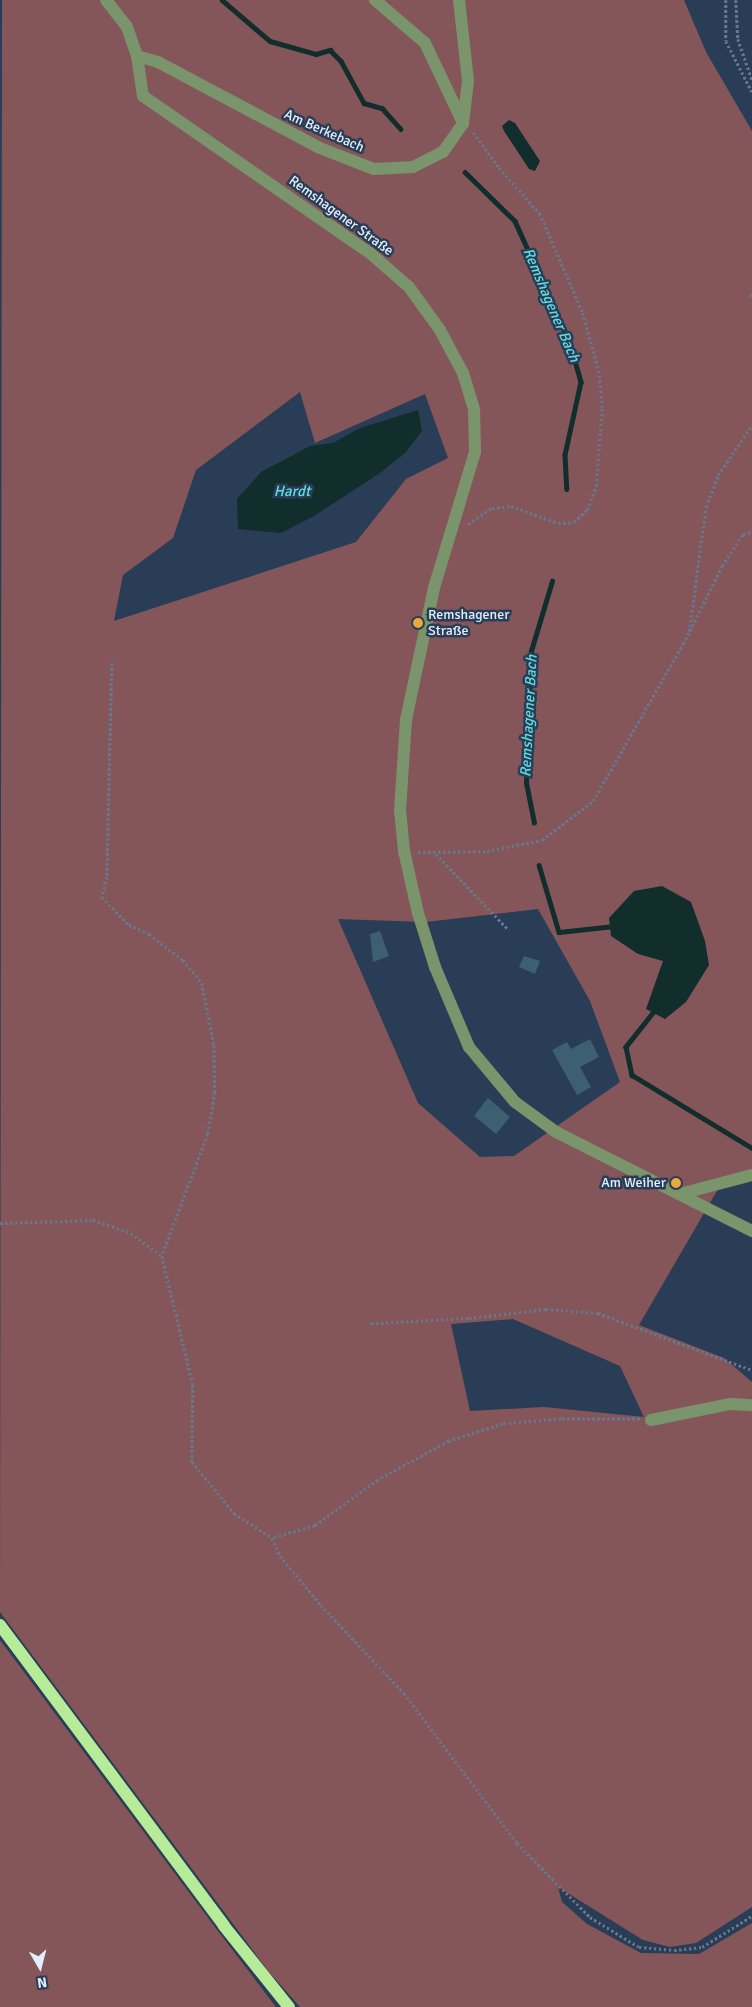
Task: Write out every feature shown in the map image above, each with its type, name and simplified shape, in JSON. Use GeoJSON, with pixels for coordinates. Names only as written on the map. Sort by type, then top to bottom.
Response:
{"type":"FeatureCollection","features":[{"type":"Feature","properties":{"kind":"main road"},"geometry":{"type":"LineString","coordinates":[[0,1625],[224,1926],[289,2007]]}},
{"type":"Feature","properties":{"kind":"street","name":"Remshagener Straße"},"geometry":{"type":"LineString","coordinates":[[106,0],[127,27],[137,56],[138,80],[143,96],[155,108],[370,253],[410,287],[427,310],[463,373],[474,410],[475,452],[452,528],[406,720],[400,810],[404,851],[435,967],[475,1056],[515,1102],[556,1132],[752,1231]]}},
{"type":"Feature","properties":{"kind":"street"},"geometry":{"type":"LineString","coordinates":[[375,0],[426,44],[463,123]]}},
{"type":"Feature","properties":{"kind":"street","name":"Am Berkebach"},"geometry":{"type":"LineString","coordinates":[[137,56],[158,62],[320,148],[374,169],[413,166],[443,152],[463,123],[468,81],[459,0]]}},
{"type":"Feature","properties":{"kind":"street"},"geometry":{"type":"LineString","coordinates":[[680,1194],[752,1176]]}},
{"type":"Feature","properties":{"kind":"street"},"geometry":{"type":"LineString","coordinates":[[651,1420],[730,1404],[752,1405]]}},
{"type":"Feature","properties":{"kind":"path"},"geometry":{"type":"LineString","coordinates":[[726,0],[726,40],[752,92]]}},
{"type":"Feature","properties":{"kind":"path"},"geometry":{"type":"LineString","coordinates":[[736,0],[738,39],[752,80]]}},
{"type":"Feature","properties":{"kind":"path"},"geometry":{"type":"LineString","coordinates":[[452,528],[465,525],[492,508],[511,506],[558,523],[574,522],[587,510],[596,486],[602,408],[599,373],[582,312],[540,215],[463,123]]}},
{"type":"Feature","properties":{"kind":"path"},"geometry":{"type":"LineString","coordinates":[[689,633],[706,507],[718,475],[752,425]]}},
{"type":"Feature","properties":{"kind":"path"},"geometry":{"type":"LineString","coordinates":[[404,851],[435,853],[487,852],[542,840],[579,814],[593,801],[689,633],[722,566],[743,534],[752,532]]}},
{"type":"Feature","properties":{"kind":"path"},"geometry":{"type":"LineString","coordinates":[[112,663],[107,877],[102,898],[129,925],[149,934],[183,960],[202,983],[214,1045],[215,1092],[208,1134],[162,1256],[193,1385],[192,1462],[234,1513],[272,1538],[280,1556],[321,1605],[404,1693],[517,1843],[590,1917],[639,1947],[674,1950],[702,1947],[752,1916]]}},
{"type":"Feature","properties":{"kind":"path"},"geometry":{"type":"LineString","coordinates":[[435,853],[509,930]]}},
{"type":"Feature","properties":{"kind":"path"},"geometry":{"type":"LineString","coordinates":[[0,1223],[93,1220],[131,1232],[162,1256]]}},
{"type":"Feature","properties":{"kind":"path"},"geometry":{"type":"LineString","coordinates":[[370,1323],[469,1318],[546,1309],[598,1313],[752,1370]]}},
{"type":"Feature","properties":{"kind":"path"},"geometry":{"type":"LineString","coordinates":[[272,1538],[315,1526],[378,1480],[449,1441],[503,1424],[561,1419],[651,1420]]}},
{"type":"Feature","properties":{"kind":"shaded area"},"geometry":{"type":"Polygon","coordinates":[[[2,0],[684,0],[706,52],[752,131],[752,1172],[725,1177],[639,1325],[724,1358],[752,1382],[752,1907],[696,1943],[670,1947],[643,1940],[558,1887],[562,1902],[587,1924],[641,1953],[699,1954],[752,1923],[752,2007],[300,2007],[269,1972],[0,1612],[2,0]],[[300,392],[196,470],[173,538],[123,575],[114,621],[356,542],[406,479],[448,458],[425,394],[315,443],[300,392]],[[538,909],[426,922],[338,919],[418,1103],[480,1157],[514,1156],[620,1082],[590,1001],[538,909]],[[513,1319],[451,1324],[470,1411],[544,1407],[644,1417],[620,1366],[513,1319]]]}},
{"type":"Feature","properties":{"kind":"shaded area"},"geometry":{"type":"Polygon","coordinates":[[[0,1640],[218,1931],[276,2007],[0,2007],[0,1640]]]}},
{"type":"Feature","properties":{"kind":"water"},"geometry":{"type":"Polygon","coordinates":[[[509,120],[515,123],[540,161],[535,171],[529,169],[504,131],[502,126],[509,120]]]}},
{"type":"Feature","properties":{"kind":"water","name":"Hardt"},"geometry":{"type":"Polygon","coordinates":[[[418,410],[422,431],[405,453],[380,473],[314,516],[281,533],[238,529],[237,499],[261,472],[310,446],[333,443],[360,428],[418,410]]]}},
{"type":"Feature","properties":{"kind":"water"},"geometry":{"type":"Polygon","coordinates":[[[662,886],[691,902],[705,941],[709,965],[686,1002],[665,1019],[646,1009],[663,961],[638,954],[611,936],[609,918],[634,891],[662,886]]]}},
{"type":"Feature","properties":{"kind":"building"},"geometry":{"type":"Polygon","coordinates":[[[380,931],[389,956],[373,962],[370,934],[380,931]]]}},
{"type":"Feature","properties":{"kind":"building"},"geometry":{"type":"Polygon","coordinates":[[[524,956],[540,961],[535,974],[519,967],[524,956]]]}},
{"type":"Feature","properties":{"kind":"building"},"geometry":{"type":"Polygon","coordinates":[[[590,1039],[599,1057],[580,1067],[591,1087],[577,1095],[552,1050],[567,1042],[571,1049],[590,1039]]]}},
{"type":"Feature","properties":{"kind":"building"},"geometry":{"type":"Polygon","coordinates":[[[488,1098],[510,1117],[496,1134],[474,1116],[488,1098]]]}},
{"type":"Feature","properties":{"kind":"waterway","name":"Remshagener Bach"},"geometry":{"type":"LineString","coordinates":[[222,0],[270,41],[316,54],[330,50],[341,61],[364,103],[382,108],[401,129]]}},
{"type":"Feature","properties":{"kind":"waterway","name":"Remshagener Bach"},"geometry":{"type":"LineString","coordinates":[[465,172],[515,221],[570,343],[581,382],[565,455],[567,489]]}},
{"type":"Feature","properties":{"kind":"waterway","name":"Remshagener Bach"},"geometry":{"type":"LineString","coordinates":[[534,823],[526,783],[531,651],[552,581]]}},
{"type":"Feature","properties":{"kind":"waterway","name":"Remshagener Bach"},"geometry":{"type":"LineString","coordinates":[[539,865],[559,932],[614,926]]}},
{"type":"Feature","properties":{"kind":"waterway","name":"Remshagener Bach"},"geometry":{"type":"LineString","coordinates":[[657,1008],[626,1047],[632,1075],[752,1148]]}},
{"type":"Feature","properties":{"kind":"place","name":"Remshagener Straße"},"geometry":{"type":"Point","coordinates":[418,623]}},
{"type":"Feature","properties":{"kind":"place","name":"Am Weiher"},"geometry":{"type":"Point","coordinates":[676,1183]}}]}
